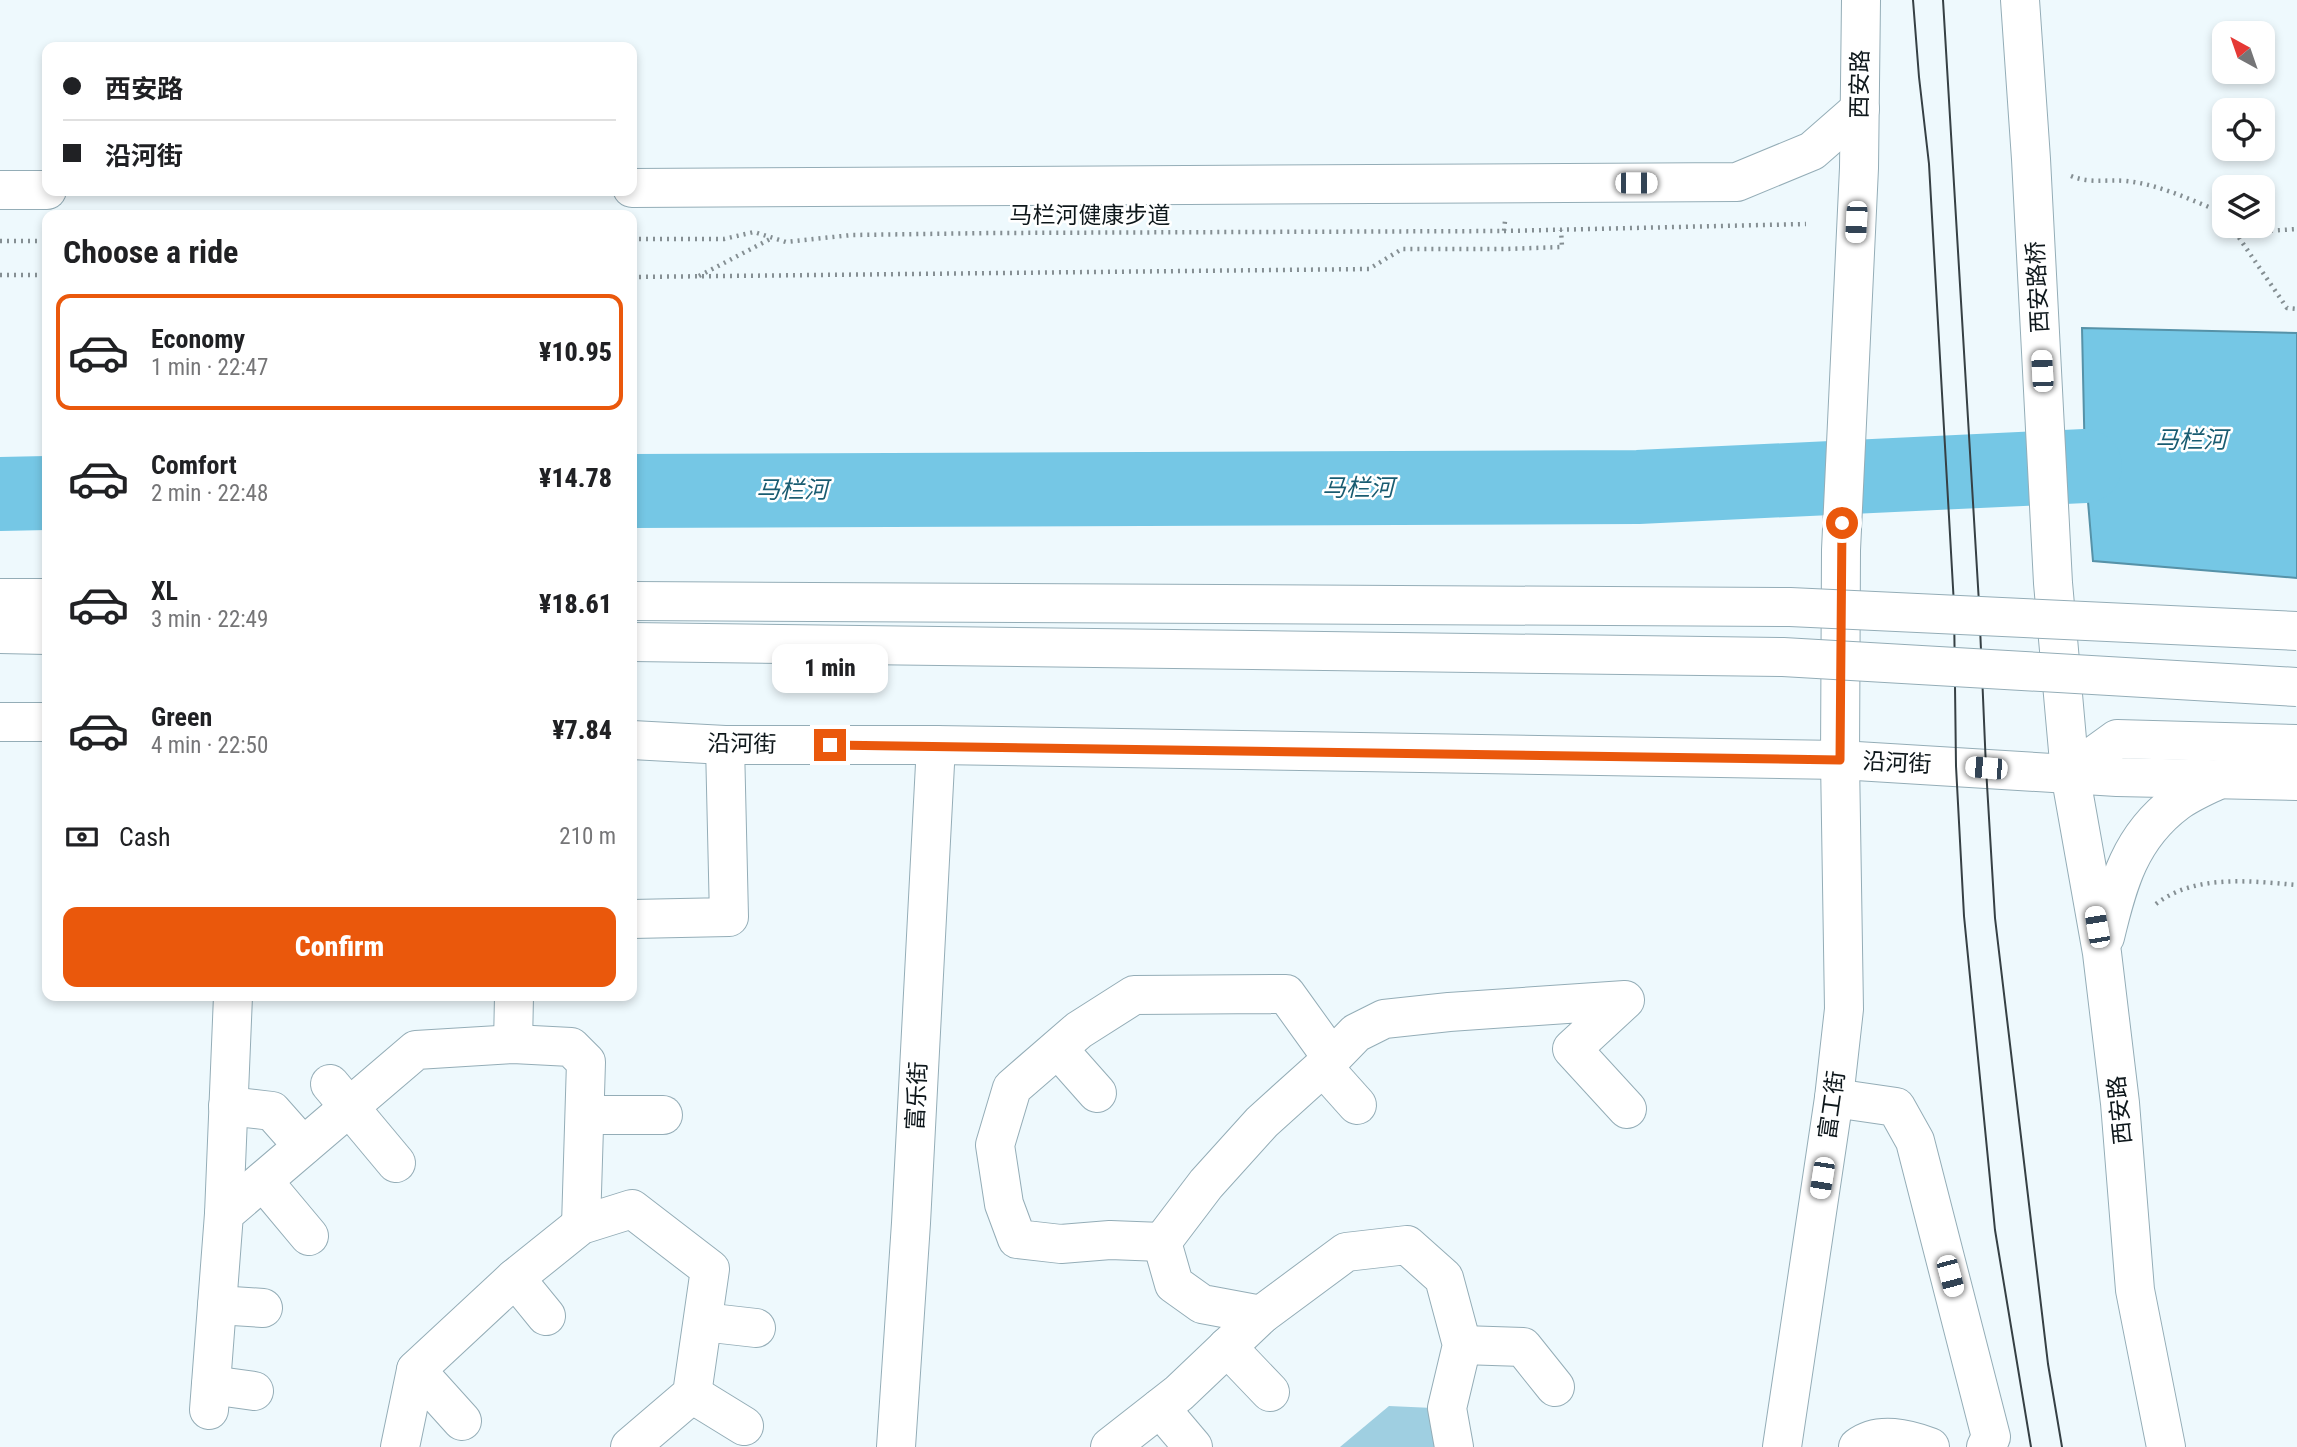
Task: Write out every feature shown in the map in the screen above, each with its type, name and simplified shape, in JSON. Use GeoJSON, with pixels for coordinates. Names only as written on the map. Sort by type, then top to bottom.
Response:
{"type":"FeatureCollection","features":[{"type":"Feature","properties":{"kind":"main road","name":"西安路"},"geometry":{"type":"LineString","coordinates":[[1840,760],[1840,550],[1859,168],[1861,0]]}},
{"type":"Feature","properties":{"kind":"main road"},"geometry":{"type":"LineString","coordinates":[[2021,0],[2031,159]]}},
{"type":"Feature","properties":{"kind":"main road"},"geometry":{"type":"LineString","coordinates":[[637,188],[1737,182],[1812,151],[1860,109]]}},
{"type":"Feature","properties":{"kind":"main road","name":"西安路桥"},"geometry":{"type":"LineString","coordinates":[[2031,159],[2053,583],[2070,773]]}},
{"type":"Feature","properties":{"kind":"main road"},"geometry":{"type":"LineString","coordinates":[[0,190],[42,190]]}},
{"type":"Feature","properties":{"kind":"main road"},"geometry":{"type":"LineString","coordinates":[[0,598],[42,598]]}},
{"type":"Feature","properties":{"kind":"main road"},"geometry":{"type":"LineString","coordinates":[[637,601],[1790,607],[2297,631]]}},
{"type":"Feature","properties":{"kind":"main road"},"geometry":{"type":"LineString","coordinates":[[0,634],[42,635]]}},
{"type":"Feature","properties":{"kind":"main road"},"geometry":{"type":"LineString","coordinates":[[637,642],[1783,657],[2297,687]]}},
{"type":"Feature","properties":{"kind":"main road"},"geometry":{"type":"LineString","coordinates":[[0,722],[42,722]]}},
{"type":"Feature","properties":{"kind":"main road"},"geometry":{"type":"LineString","coordinates":[[2070,773],[2117,739],[2297,744]]}},
{"type":"Feature","properties":{"kind":"main road","name":"沿河街"},"geometry":{"type":"LineString","coordinates":[[637,740],[725,745],[936,745],[1840,760],[2117,777],[2297,781]]}},
{"type":"Feature","properties":{"kind":"main road"},"geometry":{"type":"LineString","coordinates":[[637,919],[729,917],[725,745]]}},
{"type":"Feature","properties":{"kind":"main road","name":"富乐街"},"geometry":{"type":"LineString","coordinates":[[896,1447],[911,1223],[936,745]]}},
{"type":"Feature","properties":{"kind":"main road","name":"富工街"},"geometry":{"type":"LineString","coordinates":[[1782,1447],[1834,1098],[1844,1009],[1840,760]]}},
{"type":"Feature","properties":{"kind":"main road","name":"西安路"},"geometry":{"type":"LineString","coordinates":[[2070,773],[2102,953],[2120,1102],[2135,1290],[2166,1447]]}},
{"type":"Feature","properties":{"kind":"main road"},"geometry":{"type":"LineString","coordinates":[[2102,953],[2117,886],[2141,837],[2177,802],[2220,779]]}},
{"type":"Feature","properties":{"kind":"main road"},"geometry":{"type":"LineString","coordinates":[[1162,1242],[1110,1240],[1062,1244],[1017,1239],[1004,1204],[995,1145],[1012,1088],[1079,1030],[1134,995],[1286,994],[1327,1062],[1357,1105]]}},
{"type":"Feature","properties":{"kind":"main road"},"geometry":{"type":"LineString","coordinates":[[1162,1242],[1206,1184],[1262,1122],[1356,1033],[1384,1019],[1625,1000],[1572,1049],[1626,1109]]}},
{"type":"Feature","properties":{"kind":"main road"},"geometry":{"type":"LineString","coordinates":[[233,1001],[224,1214],[210,1397],[254,1391]]}},
{"type":"Feature","properties":{"kind":"main road"},"geometry":{"type":"LineString","coordinates":[[513,1044],[514,1001]]}},
{"type":"Feature","properties":{"kind":"main road"},"geometry":{"type":"LineString","coordinates":[[224,1214],[303,1146],[339,1095],[416,1050],[462,1038],[513,1044],[571,1047],[586,1045],[581,1225]]}},
{"type":"Feature","properties":{"kind":"main road"},"geometry":{"type":"LineString","coordinates":[[1058,1049],[1097,1093]]}},
{"type":"Feature","properties":{"kind":"main road"},"geometry":{"type":"LineString","coordinates":[[339,1095],[396,1163]]}},
{"type":"Feature","properties":{"kind":"main road"},"geometry":{"type":"LineString","coordinates":[[1834,1098],[1896,1107],[1915,1141],[1991,1437],[1986,1447]]}},
{"type":"Feature","properties":{"kind":"main road"},"geometry":{"type":"LineString","coordinates":[[228,1106],[272,1111],[303,1146]]}},
{"type":"Feature","properties":{"kind":"main road"},"geometry":{"type":"LineString","coordinates":[[585,1115],[663,1115]]}},
{"type":"Feature","properties":{"kind":"main road"},"geometry":{"type":"LineString","coordinates":[[263,1181],[309,1236]]}},
{"type":"Feature","properties":{"kind":"main road"},"geometry":{"type":"LineString","coordinates":[[400,1447],[416,1370],[514,1278],[581,1225],[632,1209],[710,1269],[692,1394],[630,1447]]}},
{"type":"Feature","properties":{"kind":"main road"},"geometry":{"type":"LineString","coordinates":[[1162,1242],[1174,1284],[1202,1304],[1261,1315]]}},
{"type":"Feature","properties":{"kind":"main road"},"geometry":{"type":"LineString","coordinates":[[1110,1447],[1160,1408],[1261,1315],[1346,1252],[1407,1245],[1444,1278],[1462,1345],[1447,1408],[1454,1447]]}},
{"type":"Feature","properties":{"kind":"main road"},"geometry":{"type":"LineString","coordinates":[[514,1278],[547,1316]]}},
{"type":"Feature","properties":{"kind":"main road"},"geometry":{"type":"LineString","coordinates":[[217,1305],[263,1308]]}},
{"type":"Feature","properties":{"kind":"main road"},"geometry":{"type":"LineString","coordinates":[[703,1322],[756,1328]]}},
{"type":"Feature","properties":{"kind":"main road"},"geometry":{"type":"LineString","coordinates":[[1462,1345],[1523,1348],[1555,1387]]}},
{"type":"Feature","properties":{"kind":"main road"},"geometry":{"type":"LineString","coordinates":[[1227,1347],[1270,1392]]}},
{"type":"Feature","properties":{"kind":"main road"},"geometry":{"type":"LineString","coordinates":[[416,1370],[462,1421]]}},
{"type":"Feature","properties":{"kind":"main road"},"geometry":{"type":"LineString","coordinates":[[692,1394],[744,1426]]}},
{"type":"Feature","properties":{"kind":"main road"},"geometry":{"type":"LineString","coordinates":[[1160,1408],[1194,1447]]}},
{"type":"Feature","properties":{"kind":"main road"},"geometry":{"type":"LineString","coordinates":[[1858,1447],[1867,1440],[1904,1438],[1930,1447]]}},
{"type":"Feature","properties":{"kind":"path"},"geometry":{"type":"LineString","coordinates":[[2031,159],[2085,181],[2127,181],[2170,191],[2212,208]]}},
{"type":"Feature","properties":{"kind":"path"},"geometry":{"type":"LineString","coordinates":[[1504,231],[1509,184]]}},
{"type":"Feature","properties":{"kind":"path","name":"马栏河健康步道"},"geometry":{"type":"LineString","coordinates":[[637,239],[724,239],[754,232],[786,242],[852,235],[1504,231],[1806,224]]}},
{"type":"Feature","properties":{"kind":"path"},"geometry":{"type":"LineString","coordinates":[[2275,230],[2297,229]]}},
{"type":"Feature","properties":{"kind":"path"},"geometry":{"type":"LineString","coordinates":[[637,277],[1370,269],[1402,249],[1562,247],[1562,230]]}},
{"type":"Feature","properties":{"kind":"path"},"geometry":{"type":"LineString","coordinates":[[698,277],[772,237]]}},
{"type":"Feature","properties":{"kind":"path"},"geometry":{"type":"LineString","coordinates":[[2239,238],[2287,308],[2297,309]]}},
{"type":"Feature","properties":{"kind":"path"},"geometry":{"type":"LineString","coordinates":[[0,241],[42,240]]}},
{"type":"Feature","properties":{"kind":"path"},"geometry":{"type":"LineString","coordinates":[[0,275],[42,275]]}},
{"type":"Feature","properties":{"kind":"path"},"geometry":{"type":"LineString","coordinates":[[2150,909],[2170,894],[2208,882],[2297,885]]}},
{"type":"Feature","properties":{"kind":"shaded area"},"geometry":{"type":"Polygon","coordinates":[[[1389,1406],[1433,1408],[1440,1447],[1340,1447],[1389,1406]]]}},
{"type":"Feature","properties":{"kind":"water","name":"马栏河"},"geometry":{"type":"Polygon","coordinates":[[[2082,328],[2297,333],[2297,578],[2093,561],[2085,466],[2082,328]]]}},
{"type":"Feature","properties":{"kind":"waterway","name":"马栏河"},"geometry":{"type":"LineString","coordinates":[[637,491],[1638,487],[2085,466]]}},
{"type":"Feature","properties":{"kind":"waterway","name":"马栏河"},"geometry":{"type":"LineString","coordinates":[[0,494],[42,493]]}},
{"type":"Feature","properties":{"kind":"tram line"},"geometry":{"type":"LineString","coordinates":[[1913,0],[1929,164],[1954,605],[1956,766],[1964,916],[1995,1230],[2031,1447]]}},
{"type":"Feature","properties":{"kind":"tram line"},"geometry":{"type":"LineString","coordinates":[[1943,0],[1995,918],[2048,1364],[2062,1447]]}},
{"type":"Feature","properties":{"kind":"route"},"geometry":{"type":"LineString","coordinates":[[830,745],[1840,760],[1842,523]]}}]}
